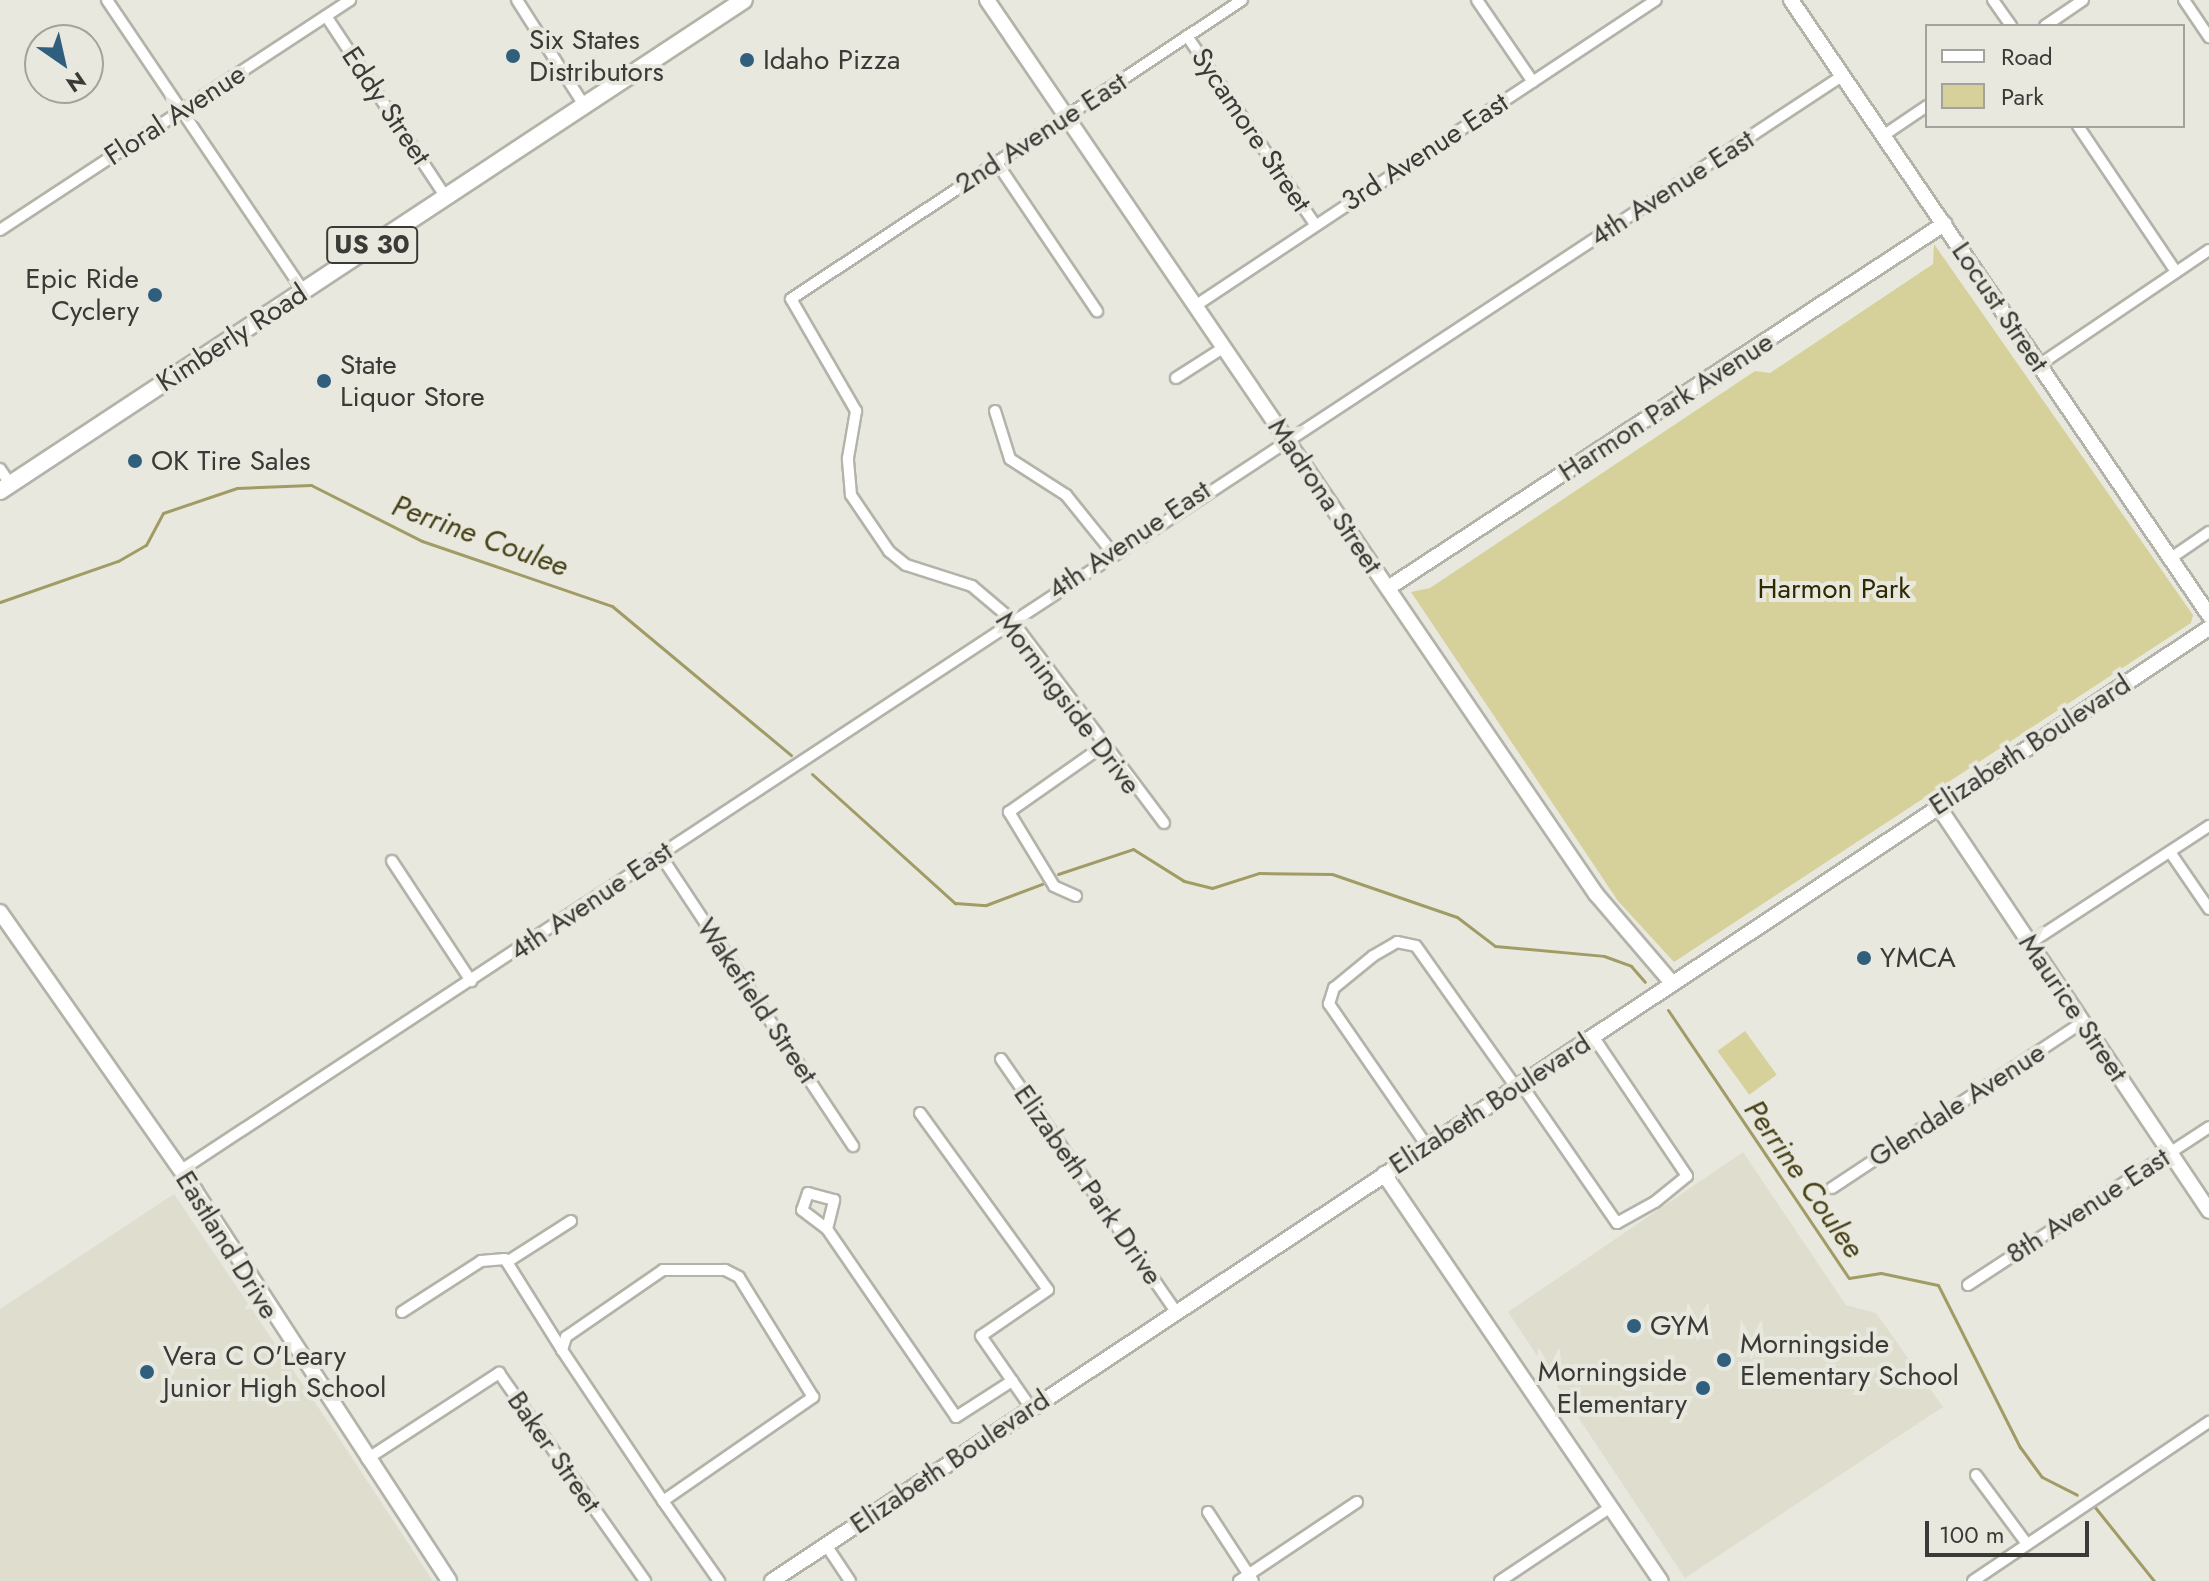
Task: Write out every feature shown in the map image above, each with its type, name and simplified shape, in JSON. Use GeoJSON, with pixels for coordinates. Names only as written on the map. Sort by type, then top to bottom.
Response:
{"type":"FeatureCollection","features":[{"type":"Feature","properties":{"kind":"main road","name":"Kimberly Road"},"geometry":{"type":"LineString","coordinates":[[5,488],[744,0]]}},
{"type":"Feature","properties":{"kind":"street"},"geometry":{"type":"LineString","coordinates":[[107,0],[303,291]]}},
{"type":"Feature","properties":{"kind":"street","name":"Floral Avenue"},"geometry":{"type":"LineString","coordinates":[[0,230],[350,0]]}},
{"type":"Feature","properties":{"kind":"street"},"geometry":{"type":"LineString","coordinates":[[517,0],[584,105]]}},
{"type":"Feature","properties":{"kind":"street","name":"Madrona Street"},"geometry":{"type":"LineString","coordinates":[[987,0],[1596,894],[1673,984]]}},
{"type":"Feature","properties":{"kind":"street","name":"2nd Avenue East"},"geometry":{"type":"LineString","coordinates":[[838,264],[997,163],[1242,0]]}},
{"type":"Feature","properties":{"kind":"street"},"geometry":{"type":"LineString","coordinates":[[1477,0],[1533,82]]}},
{"type":"Feature","properties":{"kind":"street","name":"3rd Avenue East"},"geometry":{"type":"LineString","coordinates":[[1195,306],[1656,0]]}},
{"type":"Feature","properties":{"kind":"street","name":"Locust Street"},"geometry":{"type":"LineString","coordinates":[[1791,0],[2209,615]]}},
{"type":"Feature","properties":{"kind":"street"},"geometry":{"type":"LineString","coordinates":[[1993,0],[2010,24]]}},
{"type":"Feature","properties":{"kind":"street"},"geometry":{"type":"LineString","coordinates":[[2048,24],[2083,0]]}},
{"type":"Feature","properties":{"kind":"street"},"geometry":{"type":"LineString","coordinates":[[2184,0],[2209,37]]}},
{"type":"Feature","properties":{"kind":"street","name":"Eddy Street"},"geometry":{"type":"LineString","coordinates":[[326,16],[446,197]]}},
{"type":"Feature","properties":{"kind":"street","name":"Sycamore Street"},"geometry":{"type":"LineString","coordinates":[[1187,36],[1315,224]]}},
{"type":"Feature","properties":{"kind":"street","name":"4th Avenue East"},"geometry":{"type":"LineString","coordinates":[[180,1171],[661,856],[1112,552],[1287,441],[1842,76]]}},
{"type":"Feature","properties":{"kind":"street"},"geometry":{"type":"LineString","coordinates":[[1884,135],[1925,107]]}},
{"type":"Feature","properties":{"kind":"street"},"geometry":{"type":"LineString","coordinates":[[2079,128],[2176,272]]}},
{"type":"Feature","properties":{"kind":"street"},"geometry":{"type":"LineString","coordinates":[[997,163],[1097,311]]}},
{"type":"Feature","properties":{"kind":"street","name":"Harmon Park Avenue"},"geometry":{"type":"LineString","coordinates":[[1388,588],[1944,224]]}},
{"type":"Feature","properties":{"kind":"street"},"geometry":{"type":"LineString","coordinates":[[2039,365],[2209,250]]}},
{"type":"Feature","properties":{"kind":"street","name":"Morningside Drive"},"geometry":{"type":"LineString","coordinates":[[838,264],[791,299],[856,411],[848,458],[851,495],[906,565],[972,586],[1011,619],[1103,746],[1164,823]]}},
{"type":"Feature","properties":{"kind":"street"},"geometry":{"type":"LineString","coordinates":[[1176,378],[1223,348]]}},
{"type":"Feature","properties":{"kind":"street"},"geometry":{"type":"LineString","coordinates":[[995,411],[1010,459],[1066,495],[1112,552]]}},
{"type":"Feature","properties":{"kind":"street"},"geometry":{"type":"LineString","coordinates":[[0,469],[5,488]]}},
{"type":"Feature","properties":{"kind":"street"},"geometry":{"type":"LineString","coordinates":[[2171,558],[2209,532]]}},
{"type":"Feature","properties":{"kind":"street","name":"Elizabeth Boulevard"},"geometry":{"type":"LineString","coordinates":[[772,1581],[2209,628]]}},
{"type":"Feature","properties":{"kind":"street"},"geometry":{"type":"LineString","coordinates":[[1076,896],[1054,886],[1009,812],[1103,746]]}},
{"type":"Feature","properties":{"kind":"street","name":"Maurice Street"},"geometry":{"type":"LineString","coordinates":[[1938,806],[2209,1211]]}},
{"type":"Feature","properties":{"kind":"street"},"geometry":{"type":"LineString","coordinates":[[2030,943],[2209,826]]}},
{"type":"Feature","properties":{"kind":"street"},"geometry":{"type":"LineString","coordinates":[[2170,852],[2209,909]]}},
{"type":"Feature","properties":{"kind":"street","name":"Wakefield Street"},"geometry":{"type":"LineString","coordinates":[[661,856],[853,1146]]}},
{"type":"Feature","properties":{"kind":"street"},"geometry":{"type":"LineString","coordinates":[[392,861],[471,981]]}},
{"type":"Feature","properties":{"kind":"street","name":"Eastland Drive"},"geometry":{"type":"LineString","coordinates":[[0,912],[180,1171],[449,1581]]}},
{"type":"Feature","properties":{"kind":"street"},"geometry":{"type":"LineString","coordinates":[[1427,1146],[1329,1004],[1334,988],[1373,956],[1397,942],[1416,946],[1617,1223],[1655,1202],[1687,1176],[1593,1036]]}},
{"type":"Feature","properties":{"kind":"street","name":"Glendale Avenue"},"geometry":{"type":"LineString","coordinates":[[1832,1188],[2083,1022]]}},
{"type":"Feature","properties":{"kind":"street","name":"Elizabeth Park Drive"},"geometry":{"type":"LineString","coordinates":[[1001,1059],[1176,1312]]}},
{"type":"Feature","properties":{"kind":"street"},"geometry":{"type":"LineString","coordinates":[[920,1113],[1048,1290],[981,1336],[1031,1408]]}},
{"type":"Feature","properties":{"kind":"street","name":"8th Avenue East"},"geometry":{"type":"LineString","coordinates":[[1968,1285],[2209,1127]]}},
{"type":"Feature","properties":{"kind":"street"},"geometry":{"type":"LineString","coordinates":[[1384,1174],[1661,1581]]}},
{"type":"Feature","properties":{"kind":"street"},"geometry":{"type":"LineString","coordinates":[[402,1312],[481,1261],[507,1262],[571,1221]]}},
{"type":"Feature","properties":{"kind":"street"},"geometry":{"type":"LineString","coordinates":[[827,1229],[956,1417],[1012,1381]]}},
{"type":"Feature","properties":{"kind":"street"},"geometry":{"type":"LineString","coordinates":[[507,1262],[562,1350],[719,1581]]}},
{"type":"Feature","properties":{"kind":"street"},"geometry":{"type":"LineString","coordinates":[[562,1350],[566,1337],[663,1270],[725,1270],[747,1289],[813,1397],[663,1501]]}},
{"type":"Feature","properties":{"kind":"street","name":"Baker Street"},"geometry":{"type":"LineString","coordinates":[[367,1459],[499,1373],[645,1581]]}},
{"type":"Feature","properties":{"kind":"street"},"geometry":{"type":"LineString","coordinates":[[1973,1581],[2209,1422]]}},
{"type":"Feature","properties":{"kind":"street"},"geometry":{"type":"LineString","coordinates":[[1976,1475],[2027,1544]]}},
{"type":"Feature","properties":{"kind":"street"},"geometry":{"type":"LineString","coordinates":[[1208,1512],[1247,1579],[1357,1502]]}},
{"type":"Feature","properties":{"kind":"street"},"geometry":{"type":"LineString","coordinates":[[1500,1581],[1611,1507]]}},
{"type":"Feature","properties":{"kind":"street"},"geometry":{"type":"LineString","coordinates":[[826,1545],[850,1581]]}},
{"type":"Feature","properties":{"kind":"shaded area","name":"Morningside Elementary School"},"geometry":{"type":"Polygon","coordinates":[[[1743,1152],[1846,1305],[1876,1313],[1943,1407],[1685,1578],[1508,1312],[1743,1152]]]}},
{"type":"Feature","properties":{"kind":"shaded area","name":"Vera C O'Leary Junior High School"},"geometry":{"type":"Polygon","coordinates":[[[174,1194],[433,1581],[0,1581],[0,1309],[174,1194]]]}},
{"type":"Feature","properties":{"kind":"green space","name":"Harmon Park"},"geometry":{"type":"Polygon","coordinates":[[[1934,244],[2193,615],[2191,623],[1674,962],[1618,901],[1411,592],[1430,588],[1755,371],[1770,373],[1933,264],[1934,244]]]}},
{"type":"Feature","properties":{"kind":"green space"},"geometry":{"type":"Polygon","coordinates":[[[1745,1031],[1777,1075],[1749,1095],[1717,1051],[1745,1031]]]}},
{"type":"Feature","properties":{"kind":"waterway","name":"Perrine Coulee"},"geometry":{"type":"LineString","coordinates":[[0,602],[118,561],[146,545],[163,513],[237,488],[311,485],[422,541],[612,606],[791,755]]}},
{"type":"Feature","properties":{"kind":"waterway","name":"Perrine Coulee"},"geometry":{"type":"LineString","coordinates":[[812,774],[955,903],[986,905],[1042,884]]}},
{"type":"Feature","properties":{"kind":"waterway","name":"Perrine Coulee"},"geometry":{"type":"LineString","coordinates":[[1058,874],[1133,849],[1184,881],[1212,888],[1259,873],[1332,874],[1457,917],[1495,946],[1604,956],[1631,966],[1645,982]]}},
{"type":"Feature","properties":{"kind":"waterway","name":"Perrine Coulee"},"geometry":{"type":"LineString","coordinates":[[1668,1010],[1849,1278],[1881,1273],[1938,1285],[2020,1447],[2042,1477],[2077,1495]]}},
{"type":"Feature","properties":{"kind":"waterway","name":"Perrine Coulee"},"geometry":{"type":"LineString","coordinates":[[2094,1506],[2154,1581]]}},
{"type":"Feature","properties":{"kind":"place","name":"Six States Distributors"},"geometry":{"type":"Point","coordinates":[513,56]}},
{"type":"Feature","properties":{"kind":"place","name":"Idaho Pizza"},"geometry":{"type":"Point","coordinates":[747,60]}},
{"type":"Feature","properties":{"kind":"place","name":"Epic Ride Cyclery"},"geometry":{"type":"Point","coordinates":[155,295]}},
{"type":"Feature","properties":{"kind":"place","name":"State Liquor Store"},"geometry":{"type":"Point","coordinates":[324,381]}},
{"type":"Feature","properties":{"kind":"place","name":"OK Tire Sales"},"geometry":{"type":"Point","coordinates":[135,461]}},
{"type":"Feature","properties":{"kind":"place","name":"YMCA"},"geometry":{"type":"Point","coordinates":[1864,958]}},
{"type":"Feature","properties":{"kind":"place","name":"GYM"},"geometry":{"type":"Point","coordinates":[1634,1326]}},
{"type":"Feature","properties":{"kind":"place","name":"Morningside Elementary School"},"geometry":{"type":"Point","coordinates":[1724,1360]}},
{"type":"Feature","properties":{"kind":"place","name":"Vera C O'Leary Junior High School"},"geometry":{"type":"Point","coordinates":[147,1372]}},
{"type":"Feature","properties":{"kind":"place","name":"Morningside Elementary"},"geometry":{"type":"Point","coordinates":[1703,1388]}}]}
